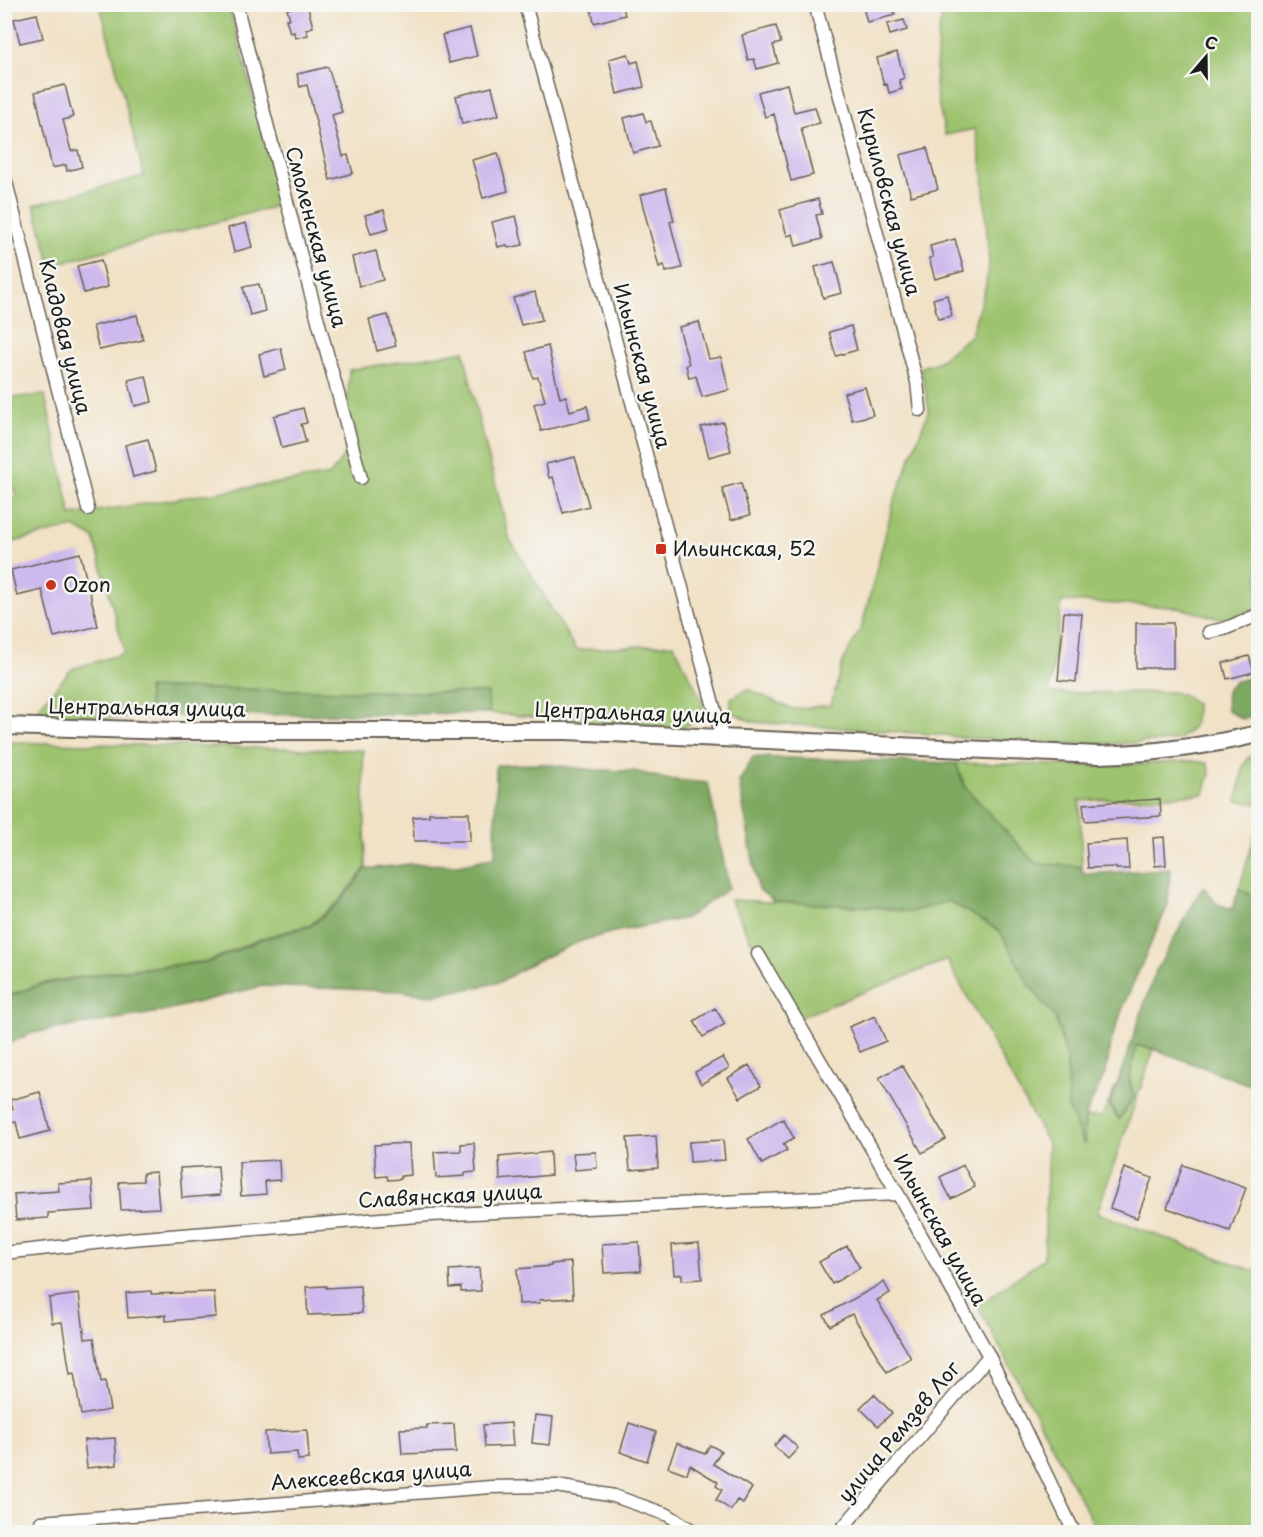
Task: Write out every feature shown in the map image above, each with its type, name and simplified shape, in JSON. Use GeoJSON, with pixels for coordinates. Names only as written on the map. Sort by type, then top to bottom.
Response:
{"type":"FeatureCollection","features":[{"type":"Feature","properties":{"kind":"street","name":"Смоленская улица"},"geometry":{"type":"LineString","coordinates":[[236,4],[361,478]]}},
{"type":"Feature","properties":{"kind":"street","name":"Ильинская улица"},"geometry":{"type":"LineString","coordinates":[[525,4],[722,737]]}},
{"type":"Feature","properties":{"kind":"street","name":"Кириловская улица"},"geometry":{"type":"LineString","coordinates":[[815,4],[915,373],[920,411]]}},
{"type":"Feature","properties":{"kind":"street","name":"Кладовая улица"},"geometry":{"type":"LineString","coordinates":[[4,174],[88,509]]}},
{"type":"Feature","properties":{"kind":"street"},"geometry":{"type":"LineString","coordinates":[[1209,632],[1224,629],[1258,615]]}},
{"type":"Feature","properties":{"kind":"street","name":"Центральная улица"},"geometry":{"type":"LineString","coordinates":[[4,726],[173,731],[566,731],[1099,756],[1156,753],[1211,745],[1258,734]]}},
{"type":"Feature","properties":{"kind":"street","name":"Ильинская улица"},"geometry":{"type":"LineString","coordinates":[[758,954],[898,1194],[988,1356],[1074,1533]]}},
{"type":"Feature","properties":{"kind":"street","name":"Славянская улица"},"geometry":{"type":"LineString","coordinates":[[4,1253],[131,1239],[430,1215],[898,1194]]}},
{"type":"Feature","properties":{"kind":"street","name":"улица Ремзев Лог"},"geometry":{"type":"LineString","coordinates":[[839,1533],[988,1356]]}},
{"type":"Feature","properties":{"kind":"street","name":"Алексеевская улица"},"geometry":{"type":"LineString","coordinates":[[41,1522],[479,1488],[557,1486],[614,1496],[668,1515],[695,1533]]}},
{"type":"Feature","properties":{"kind":"green space"},"geometry":{"type":"Polygon","coordinates":[[[944,4],[1258,5],[1258,608],[1226,620],[1175,607],[1062,601],[1049,693],[1172,692],[1186,696],[1196,704],[1195,720],[1189,731],[1177,740],[1099,744],[954,737],[753,722],[731,712],[731,698],[748,689],[792,709],[831,705],[843,662],[862,626],[894,501],[929,410],[921,367],[938,362],[971,335],[986,285],[989,264],[983,173],[975,129],[945,135],[935,87],[938,37],[944,4]]]}},
{"type":"Feature","properties":{"kind":"green space"},"geometry":{"type":"Polygon","coordinates":[[[100,5],[229,5],[282,205],[51,265],[34,205],[144,176],[100,5]]]}},
{"type":"Feature","properties":{"kind":"green space"},"geometry":{"type":"Polygon","coordinates":[[[464,351],[477,413],[510,540],[576,650],[674,644],[704,705],[695,722],[677,730],[489,713],[488,693],[148,688],[149,716],[55,722],[37,709],[72,669],[125,653],[94,538],[74,527],[5,544],[4,506],[16,496],[9,475],[5,471],[5,398],[45,395],[71,515],[330,475],[346,453],[349,370],[464,351]]]}},
{"type":"Feature","properties":{"kind":"green space"},"geometry":{"type":"Polygon","coordinates":[[[1258,666],[1258,714],[1242,719],[1227,710],[1226,691],[1234,682],[1256,676],[1258,666]]]}},
{"type":"Feature","properties":{"kind":"green space"},"geometry":{"type":"Polygon","coordinates":[[[148,688],[488,693],[489,713],[149,716],[148,688]]]}},
{"type":"Feature","properties":{"kind":"green space"},"geometry":{"type":"Polygon","coordinates":[[[5,742],[363,750],[366,867],[339,901],[310,925],[262,938],[209,961],[123,970],[43,983],[5,997],[5,742]]]}},
{"type":"Feature","properties":{"kind":"green space"},"geometry":{"type":"Polygon","coordinates":[[[1258,754],[1258,804],[1237,801],[1243,766],[1249,757],[1258,754]]]}},
{"type":"Feature","properties":{"kind":"green space"},"geometry":{"type":"Polygon","coordinates":[[[753,757],[956,763],[965,787],[1035,863],[1082,867],[1083,874],[1170,869],[1168,905],[1125,1002],[1112,1038],[1106,1071],[1085,1117],[1084,1145],[1068,1107],[1067,1059],[1055,1017],[1030,986],[1000,931],[949,901],[910,912],[876,907],[775,902],[758,889],[739,782],[753,757]]]}},
{"type":"Feature","properties":{"kind":"green space"},"geometry":{"type":"Polygon","coordinates":[[[1192,761],[1207,763],[1210,773],[1204,794],[1080,801],[1082,867],[1035,863],[965,787],[956,763],[1106,766],[1192,761]]]}},
{"type":"Feature","properties":{"kind":"green space"},"geometry":{"type":"Polygon","coordinates":[[[543,764],[595,770],[634,771],[666,779],[708,783],[729,888],[686,918],[581,941],[534,962],[500,982],[474,988],[431,995],[399,991],[262,986],[159,1012],[32,1033],[5,1045],[5,998],[42,984],[123,971],[210,962],[262,939],[311,926],[340,902],[366,869],[411,864],[458,865],[495,857],[496,765],[543,764]]]}},
{"type":"Feature","properties":{"kind":"green space"},"geometry":{"type":"Polygon","coordinates":[[[1258,824],[1258,898],[1239,889],[1258,824]]]}},
{"type":"Feature","properties":{"kind":"green space"},"geometry":{"type":"Polygon","coordinates":[[[1203,886],[1217,904],[1232,909],[1239,889],[1258,898],[1258,1088],[1154,1049],[1136,1045],[1129,1080],[1134,1097],[1119,1119],[1110,1105],[1155,973],[1203,886]]]}},
{"type":"Feature","properties":{"kind":"green space"},"geometry":{"type":"Polygon","coordinates":[[[730,900],[876,907],[910,912],[949,901],[1000,931],[1030,986],[1055,1017],[1067,1059],[1068,1107],[1084,1143],[1085,1117],[1102,1117],[1116,1085],[1109,1106],[1119,1120],[1134,1098],[1130,1079],[1136,1046],[1154,1049],[1097,1213],[1257,1272],[1258,1267],[1258,1532],[1098,1532],[978,1306],[1044,1258],[1048,1144],[947,960],[792,1020],[730,900]]]}},
{"type":"Feature","properties":{"kind":"building"},"geometry":{"type":"Polygon","coordinates":[[[307,4],[313,27],[306,29],[308,35],[295,38],[294,32],[290,33],[286,19],[290,19],[287,9],[307,4]]]}},
{"type":"Feature","properties":{"kind":"building"},"geometry":{"type":"Polygon","coordinates":[[[590,4],[622,4],[625,15],[594,23],[590,4]]]}},
{"type":"Feature","properties":{"kind":"building"},"geometry":{"type":"Polygon","coordinates":[[[862,4],[892,4],[895,15],[867,22],[862,4]]]}},
{"type":"Feature","properties":{"kind":"building"},"geometry":{"type":"Polygon","coordinates":[[[37,14],[43,38],[20,43],[14,19],[37,14]]]}},
{"type":"Feature","properties":{"kind":"building"},"geometry":{"type":"Polygon","coordinates":[[[904,20],[907,30],[890,35],[887,24],[904,20]]]}},
{"type":"Feature","properties":{"kind":"building"},"geometry":{"type":"Polygon","coordinates":[[[776,26],[781,43],[773,45],[778,63],[757,69],[754,59],[748,60],[742,35],[776,26]]]}},
{"type":"Feature","properties":{"kind":"building"},"geometry":{"type":"Polygon","coordinates":[[[470,28],[477,56],[449,63],[442,35],[470,28]]]}},
{"type":"Feature","properties":{"kind":"building"},"geometry":{"type":"Polygon","coordinates":[[[897,52],[904,78],[899,80],[902,89],[889,93],[887,84],[884,85],[877,58],[897,52]]]}},
{"type":"Feature","properties":{"kind":"building"},"geometry":{"type":"Polygon","coordinates":[[[628,54],[631,63],[638,61],[644,87],[617,94],[609,59],[628,54]]]}},
{"type":"Feature","properties":{"kind":"building"},"geometry":{"type":"Polygon","coordinates":[[[328,67],[342,112],[332,115],[343,156],[348,155],[353,173],[330,180],[307,85],[300,87],[297,74],[328,67]]]}},
{"type":"Feature","properties":{"kind":"building"},"geometry":{"type":"Polygon","coordinates":[[[787,84],[794,112],[815,107],[820,123],[801,128],[813,175],[791,181],[774,114],[765,117],[758,92],[787,84]]]}},
{"type":"Feature","properties":{"kind":"building"},"geometry":{"type":"Polygon","coordinates":[[[65,85],[73,117],[63,120],[71,151],[78,150],[82,167],[67,171],[66,165],[52,168],[35,92],[65,85]]]}},
{"type":"Feature","properties":{"kind":"building"},"geometry":{"type":"Polygon","coordinates":[[[492,87],[499,115],[462,124],[456,96],[492,87]]]}},
{"type":"Feature","properties":{"kind":"building"},"geometry":{"type":"Polygon","coordinates":[[[643,113],[646,122],[651,121],[658,146],[633,153],[624,118],[643,113]]]}},
{"type":"Feature","properties":{"kind":"building"},"geometry":{"type":"Polygon","coordinates":[[[927,148],[938,189],[911,196],[900,155],[927,148]]]}},
{"type":"Feature","properties":{"kind":"building"},"geometry":{"type":"Polygon","coordinates":[[[498,153],[508,191],[483,198],[472,160],[498,153]]]}},
{"type":"Feature","properties":{"kind":"building"},"geometry":{"type":"Polygon","coordinates":[[[666,188],[674,221],[670,222],[682,268],[666,272],[664,265],[659,267],[640,195],[666,188]]]}},
{"type":"Feature","properties":{"kind":"building"},"geometry":{"type":"Polygon","coordinates":[[[818,199],[822,214],[816,215],[822,239],[796,246],[793,234],[787,236],[780,210],[818,199]]]}},
{"type":"Feature","properties":{"kind":"building"},"geometry":{"type":"Polygon","coordinates":[[[384,210],[389,229],[371,234],[365,215],[384,210]]]}},
{"type":"Feature","properties":{"kind":"building"},"geometry":{"type":"Polygon","coordinates":[[[516,216],[523,245],[498,247],[492,222],[516,216]]]}},
{"type":"Feature","properties":{"kind":"building"},"geometry":{"type":"Polygon","coordinates":[[[246,223],[252,247],[234,252],[228,228],[246,223]]]}},
{"type":"Feature","properties":{"kind":"building"},"geometry":{"type":"Polygon","coordinates":[[[955,239],[964,271],[935,279],[929,258],[933,257],[930,246],[955,239]]]}},
{"type":"Feature","properties":{"kind":"building"},"geometry":{"type":"Polygon","coordinates":[[[376,251],[383,280],[359,286],[352,257],[376,251]]]}},
{"type":"Feature","properties":{"kind":"building"},"geometry":{"type":"Polygon","coordinates":[[[101,260],[108,287],[84,293],[77,266],[101,260]]]}},
{"type":"Feature","properties":{"kind":"building"},"geometry":{"type":"Polygon","coordinates":[[[834,262],[842,293],[823,298],[815,267],[834,262]]]}},
{"type":"Feature","properties":{"kind":"building"},"geometry":{"type":"Polygon","coordinates":[[[259,284],[265,311],[250,315],[243,287],[259,284]]]}},
{"type":"Feature","properties":{"kind":"building"},"geometry":{"type":"Polygon","coordinates":[[[535,292],[542,320],[521,325],[513,298],[535,292]]]}},
{"type":"Feature","properties":{"kind":"building"},"geometry":{"type":"Polygon","coordinates":[[[947,295],[952,316],[938,319],[933,299],[947,295]]]}},
{"type":"Feature","properties":{"kind":"building"},"geometry":{"type":"Polygon","coordinates":[[[137,315],[143,340],[99,350],[93,326],[137,315]]]}},
{"type":"Feature","properties":{"kind":"building"},"geometry":{"type":"Polygon","coordinates":[[[388,315],[396,346],[377,351],[369,319],[388,315]]]}},
{"type":"Feature","properties":{"kind":"building"},"geometry":{"type":"Polygon","coordinates":[[[699,322],[709,359],[721,357],[729,390],[702,397],[696,376],[689,378],[686,365],[689,364],[679,327],[699,322]]]}},
{"type":"Feature","properties":{"kind":"building"},"geometry":{"type":"Polygon","coordinates":[[[851,326],[857,350],[836,356],[829,332],[851,326]]]}},
{"type":"Feature","properties":{"kind":"building"},"geometry":{"type":"Polygon","coordinates":[[[548,346],[560,398],[566,396],[570,411],[587,406],[590,419],[541,431],[534,404],[545,401],[538,377],[533,378],[526,352],[548,346]]]}},
{"type":"Feature","properties":{"kind":"building"},"geometry":{"type":"Polygon","coordinates":[[[281,348],[286,370],[264,376],[259,354],[281,348]]]}},
{"type":"Feature","properties":{"kind":"building"},"geometry":{"type":"Polygon","coordinates":[[[146,376],[152,402],[135,406],[128,380],[146,376]]]}},
{"type":"Feature","properties":{"kind":"building"},"geometry":{"type":"Polygon","coordinates":[[[865,387],[873,415],[852,420],[844,393],[865,387]]]}},
{"type":"Feature","properties":{"kind":"building"},"geometry":{"type":"Polygon","coordinates":[[[303,408],[307,423],[301,424],[306,442],[282,448],[274,416],[303,408]]]}},
{"type":"Feature","properties":{"kind":"building"},"geometry":{"type":"Polygon","coordinates":[[[723,422],[731,451],[709,457],[701,427],[723,422]]]}},
{"type":"Feature","properties":{"kind":"building"},"geometry":{"type":"Polygon","coordinates":[[[148,439],[156,471],[133,477],[125,445],[148,439]]]}},
{"type":"Feature","properties":{"kind":"building"},"geometry":{"type":"Polygon","coordinates":[[[575,457],[589,506],[563,513],[553,477],[549,478],[546,464],[575,457]]]}},
{"type":"Feature","properties":{"kind":"building"},"geometry":{"type":"Polygon","coordinates":[[[741,483],[750,515],[731,520],[722,488],[741,483]]]}},
{"type":"Feature","properties":{"kind":"building"},"geometry":{"type":"Polygon","coordinates":[[[80,553],[98,626],[54,637],[42,590],[17,596],[11,570],[80,553]]]}},
{"type":"Feature","properties":{"kind":"building"},"geometry":{"type":"Polygon","coordinates":[[[1064,612],[1082,614],[1076,682],[1058,680],[1064,612]]]}},
{"type":"Feature","properties":{"kind":"building"},"geometry":{"type":"Polygon","coordinates":[[[1136,623],[1173,623],[1173,668],[1136,668],[1136,623]]]}},
{"type":"Feature","properties":{"kind":"building"},"geometry":{"type":"Polygon","coordinates":[[[1249,656],[1254,672],[1227,679],[1223,663],[1249,656]]]}},
{"type":"Feature","properties":{"kind":"building"},"geometry":{"type":"Polygon","coordinates":[[[1160,799],[1161,816],[1085,821],[1083,804],[1160,799]]]}},
{"type":"Feature","properties":{"kind":"building"},"geometry":{"type":"Polygon","coordinates":[[[429,813],[469,813],[470,841],[414,841],[413,817],[429,816],[429,813]]]}},
{"type":"Feature","properties":{"kind":"building"},"geometry":{"type":"Polygon","coordinates":[[[1164,837],[1166,865],[1155,866],[1153,838],[1164,837]]]}},
{"type":"Feature","properties":{"kind":"building"},"geometry":{"type":"Polygon","coordinates":[[[1127,840],[1129,869],[1088,868],[1086,843],[1127,840]]]}},
{"type":"Feature","properties":{"kind":"building"},"geometry":{"type":"Polygon","coordinates":[[[715,1008],[725,1024],[703,1037],[694,1021],[715,1008]]]}},
{"type":"Feature","properties":{"kind":"building"},"geometry":{"type":"Polygon","coordinates":[[[875,1016],[886,1041],[860,1052],[849,1027],[875,1016]]]}},
{"type":"Feature","properties":{"kind":"building"},"geometry":{"type":"Polygon","coordinates":[[[723,1057],[729,1068],[701,1084],[695,1072],[723,1057]]]}},
{"type":"Feature","properties":{"kind":"building"},"geometry":{"type":"Polygon","coordinates":[[[749,1065],[761,1086],[740,1098],[728,1078],[749,1065]]]}},
{"type":"Feature","properties":{"kind":"building"},"geometry":{"type":"Polygon","coordinates":[[[902,1065],[946,1139],[922,1153],[879,1078],[902,1065]]]}},
{"type":"Feature","properties":{"kind":"building"},"geometry":{"type":"Polygon","coordinates":[[[40,1092],[50,1131],[20,1139],[16,1122],[10,1123],[7,1111],[13,1109],[10,1100],[40,1092]]]}},
{"type":"Feature","properties":{"kind":"building"},"geometry":{"type":"Polygon","coordinates":[[[783,1119],[794,1138],[783,1144],[787,1150],[762,1164],[748,1139],[783,1119]]]}},
{"type":"Feature","properties":{"kind":"building"},"geometry":{"type":"Polygon","coordinates":[[[656,1136],[658,1168],[630,1170],[627,1138],[656,1136]]]}},
{"type":"Feature","properties":{"kind":"building"},"geometry":{"type":"Polygon","coordinates":[[[723,1140],[725,1160],[690,1162],[689,1142],[723,1140]]]}},
{"type":"Feature","properties":{"kind":"building"},"geometry":{"type":"Polygon","coordinates":[[[409,1143],[411,1175],[388,1180],[387,1176],[376,1177],[374,1145],[409,1143]]]}},
{"type":"Feature","properties":{"kind":"building"},"geometry":{"type":"Polygon","coordinates":[[[474,1143],[476,1172],[465,1173],[465,1176],[436,1178],[434,1152],[461,1151],[461,1144],[474,1143]]]}},
{"type":"Feature","properties":{"kind":"building"},"geometry":{"type":"Polygon","coordinates":[[[550,1152],[551,1175],[500,1180],[499,1157],[550,1152]]]}},
{"type":"Feature","properties":{"kind":"building"},"geometry":{"type":"Polygon","coordinates":[[[596,1152],[597,1168],[575,1170],[573,1153],[596,1152]]]}},
{"type":"Feature","properties":{"kind":"building"},"geometry":{"type":"Polygon","coordinates":[[[279,1160],[280,1180],[265,1181],[266,1194],[241,1196],[239,1162],[279,1160]]]}},
{"type":"Feature","properties":{"kind":"building"},"geometry":{"type":"Polygon","coordinates":[[[963,1165],[975,1187],[951,1199],[940,1177],[963,1165]]]}},
{"type":"Feature","properties":{"kind":"building"},"geometry":{"type":"Polygon","coordinates":[[[1183,1165],[1246,1188],[1230,1231],[1167,1208],[1183,1165]]]}},
{"type":"Feature","properties":{"kind":"building"},"geometry":{"type":"Polygon","coordinates":[[[218,1166],[220,1195],[182,1198],[180,1168],[218,1166]]]}},
{"type":"Feature","properties":{"kind":"building"},"geometry":{"type":"Polygon","coordinates":[[[1124,1168],[1152,1178],[1137,1218],[1110,1208],[1124,1168]]]}},
{"type":"Feature","properties":{"kind":"building"},"geometry":{"type":"Polygon","coordinates":[[[156,1172],[159,1208],[121,1210],[119,1182],[143,1181],[143,1173],[156,1172]]]}},
{"type":"Feature","properties":{"kind":"building"},"geometry":{"type":"Polygon","coordinates":[[[92,1181],[94,1210],[48,1213],[48,1218],[16,1220],[14,1194],[59,1191],[58,1183],[92,1181]]]}},
{"type":"Feature","properties":{"kind":"building"},"geometry":{"type":"Polygon","coordinates":[[[639,1242],[641,1271],[604,1273],[602,1244],[639,1242]]]}},
{"type":"Feature","properties":{"kind":"building"},"geometry":{"type":"Polygon","coordinates":[[[699,1243],[702,1279],[682,1280],[682,1274],[674,1275],[672,1245],[699,1243]]]}},
{"type":"Feature","properties":{"kind":"building"},"geometry":{"type":"Polygon","coordinates":[[[847,1246],[860,1268],[832,1284],[819,1262],[847,1246]]]}},
{"type":"Feature","properties":{"kind":"building"},"geometry":{"type":"Polygon","coordinates":[[[571,1262],[573,1298],[519,1304],[517,1269],[571,1262]]]}},
{"type":"Feature","properties":{"kind":"building"},"geometry":{"type":"Polygon","coordinates":[[[479,1268],[481,1291],[461,1292],[461,1287],[450,1288],[449,1270],[479,1268]]]}},
{"type":"Feature","properties":{"kind":"building"},"geometry":{"type":"Polygon","coordinates":[[[884,1282],[890,1293],[877,1300],[911,1358],[887,1372],[852,1314],[830,1326],[824,1315],[884,1282]]]}},
{"type":"Feature","properties":{"kind":"building"},"geometry":{"type":"Polygon","coordinates":[[[326,1286],[326,1288],[360,1286],[362,1313],[308,1315],[306,1287],[326,1286]]]}},
{"type":"Feature","properties":{"kind":"building"},"geometry":{"type":"Polygon","coordinates":[[[151,1291],[151,1294],[214,1292],[216,1317],[166,1321],[166,1315],[128,1318],[126,1293],[151,1291]]]}},
{"type":"Feature","properties":{"kind":"building"},"geometry":{"type":"Polygon","coordinates":[[[79,1294],[85,1339],[94,1338],[101,1382],[105,1381],[110,1410],[81,1415],[74,1373],[70,1374],[62,1322],[52,1323],[49,1298],[79,1294]]]}},
{"type":"Feature","properties":{"kind":"building"},"geometry":{"type":"Polygon","coordinates":[[[874,1394],[892,1413],[878,1426],[860,1408],[874,1394]]]}},
{"type":"Feature","properties":{"kind":"building"},"geometry":{"type":"Polygon","coordinates":[[[535,1415],[553,1417],[550,1445],[532,1443],[535,1415]]]}},
{"type":"Feature","properties":{"kind":"building"},"geometry":{"type":"Polygon","coordinates":[[[511,1423],[513,1446],[485,1447],[483,1425],[511,1423]]]}},
{"type":"Feature","properties":{"kind":"building"},"geometry":{"type":"Polygon","coordinates":[[[629,1423],[656,1432],[647,1461],[620,1452],[629,1423]]]}},
{"type":"Feature","properties":{"kind":"building"},"geometry":{"type":"Polygon","coordinates":[[[454,1424],[456,1452],[402,1454],[400,1429],[454,1424]]]}},
{"type":"Feature","properties":{"kind":"building"},"geometry":{"type":"Polygon","coordinates":[[[307,1430],[309,1459],[298,1460],[297,1452],[267,1454],[265,1432],[307,1430]]]}},
{"type":"Feature","properties":{"kind":"building"},"geometry":{"type":"Polygon","coordinates":[[[784,1435],[798,1448],[788,1459],[774,1446],[784,1435]]]}},
{"type":"Feature","properties":{"kind":"building"},"geometry":{"type":"Polygon","coordinates":[[[115,1438],[117,1465],[87,1468],[84,1440],[115,1438]]]}},
{"type":"Feature","properties":{"kind":"building"},"geometry":{"type":"Polygon","coordinates":[[[677,1443],[705,1454],[710,1445],[721,1451],[713,1464],[752,1488],[743,1503],[737,1500],[731,1510],[716,1500],[722,1490],[716,1486],[718,1482],[690,1465],[687,1474],[668,1467],[677,1443]]]}},
{"type":"Feature","properties":{"kind":"place","name":"Ильинская, 52"},"geometry":{"type":"Point","coordinates":[661,549]}},
{"type":"Feature","properties":{"kind":"place","name":"Ozon"},"geometry":{"type":"Point","coordinates":[51,585]}}]}
